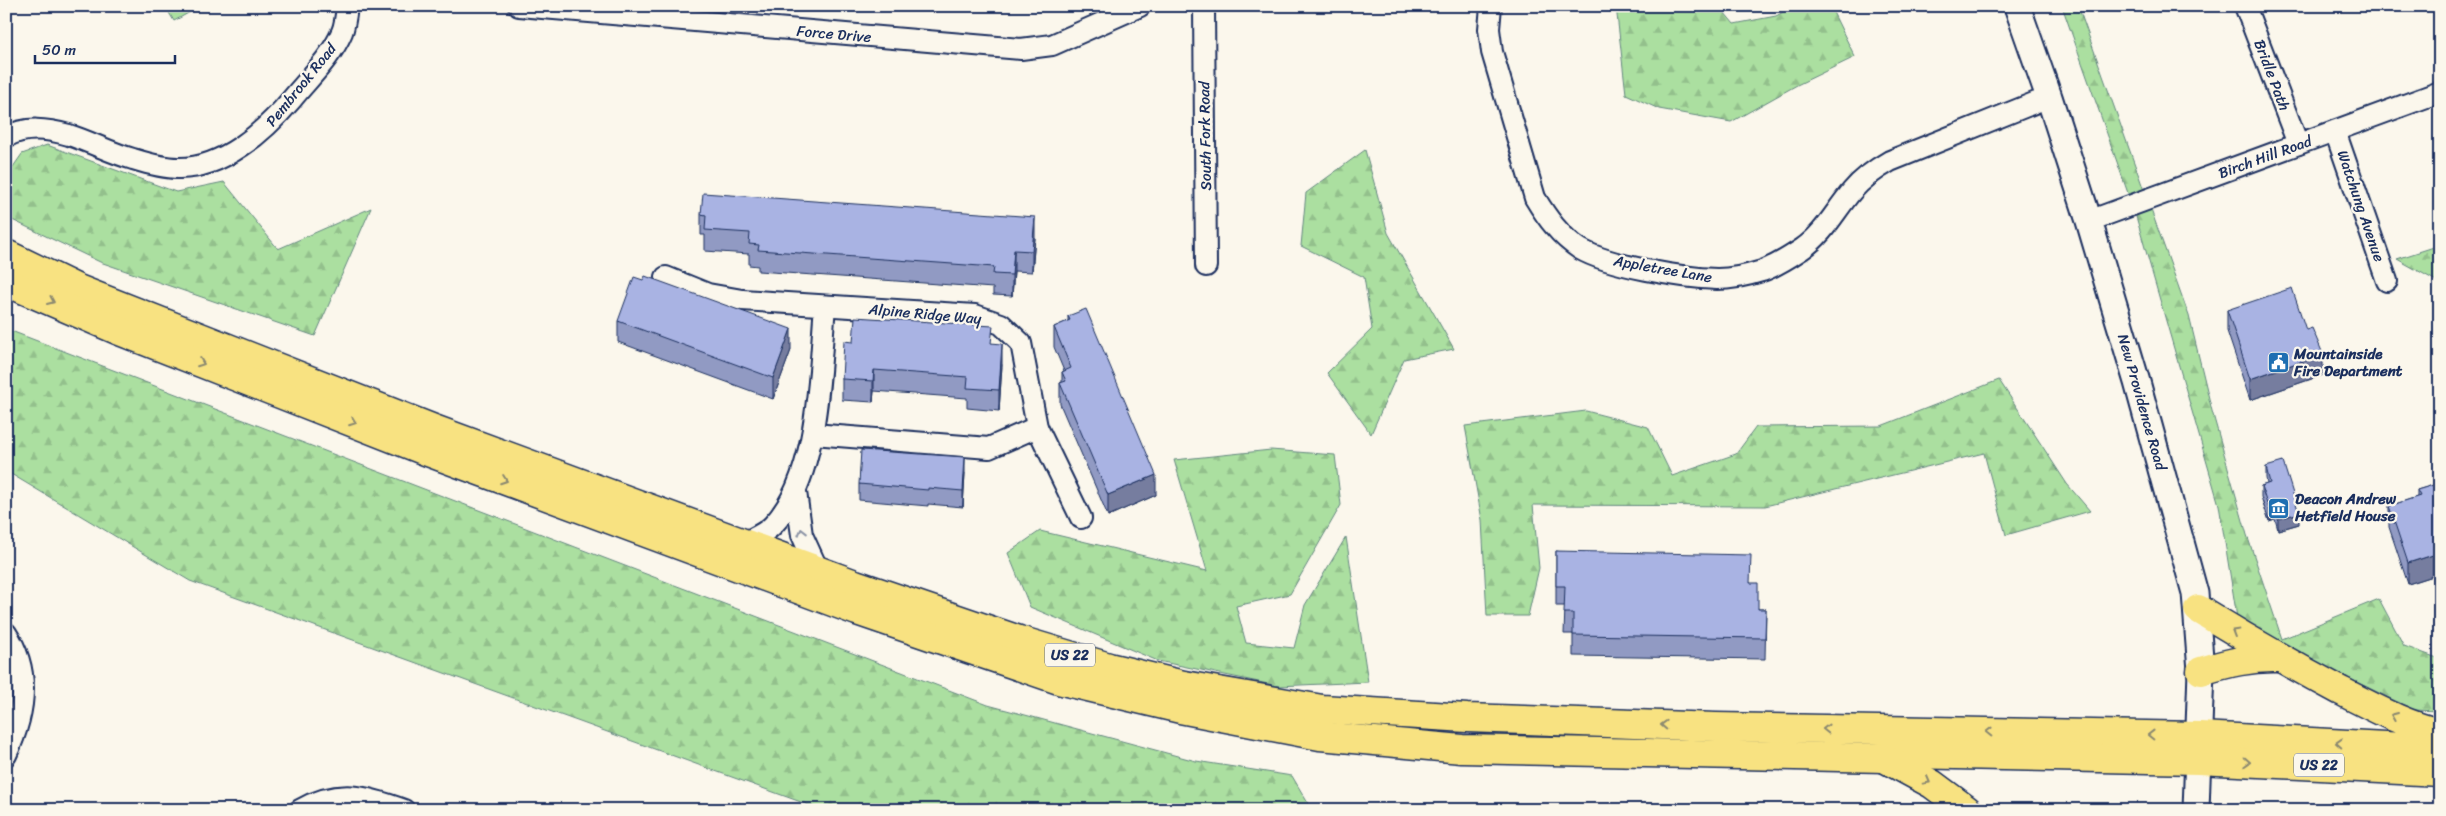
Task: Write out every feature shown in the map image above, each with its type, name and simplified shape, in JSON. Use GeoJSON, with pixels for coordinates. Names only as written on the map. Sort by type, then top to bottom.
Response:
{"type":"FeatureCollection","features":[{"type":"Feature","properties":{"kind":"highway","name":"US 22"},"geometry":{"type":"LineString","coordinates":[[6,254],[78,289],[434,429],[744,543],[1019,640],[1109,667],[1184,685],[1322,709],[1467,718],[2199,748],[2440,772]]}},
{"type":"Feature","properties":{"kind":"highway","name":"US 22"},"geometry":{"type":"LineString","coordinates":[[6,282],[116,330],[437,455],[857,611],[1062,680],[1180,709],[1320,736],[1471,749],[1884,758],[1906,754],[2199,748],[2440,749]]}},
{"type":"Feature","properties":{"kind":"highway"},"geometry":{"type":"LineString","coordinates":[[2198,609],[2279,658],[2378,710],[2425,729],[2440,732]]}},
{"type":"Feature","properties":{"kind":"highway"},"geometry":{"type":"LineString","coordinates":[[2201,671],[2257,657],[2279,658]]}},
{"type":"Feature","properties":{"kind":"highway"},"geometry":{"type":"LineString","coordinates":[[1884,758],[1932,784],[1966,810]]}},
{"type":"Feature","properties":{"kind":"street","name":"Pembrook Road"},"geometry":{"type":"LineString","coordinates":[[6,136],[21,130],[59,133],[133,159],[178,168],[210,161],[233,151],[254,138],[279,115],[330,54],[342,31],[347,6]]}},
{"type":"Feature","properties":{"kind":"street","name":"Force Drive"},"geometry":{"type":"LineString","coordinates":[[519,6],[1020,49],[1052,44],[1140,6]]}},
{"type":"Feature","properties":{"kind":"street","name":"South Fork Road"},"geometry":{"type":"LineString","coordinates":[[1204,6],[1206,266]]}},
{"type":"Feature","properties":{"kind":"street","name":"Appletree Lane"},"geometry":{"type":"LineString","coordinates":[[1491,6],[1489,29],[1492,52],[1535,198],[1547,218],[1564,236],[1581,249],[1605,259],[1649,270],[1718,279],[1763,270],[1804,247],[1823,231],[1853,190],[1877,169],[1905,154],[2049,96]]}},
{"type":"Feature","properties":{"kind":"street","name":"New Providence Road"},"geometry":{"type":"LineString","coordinates":[[2017,6],[2049,96],[2089,221],[2139,391],[2198,609],[2201,671],[2196,810]]}},
{"type":"Feature","properties":{"kind":"street","name":"Bridle Path"},"geometry":{"type":"LineString","coordinates":[[2245,6],[2298,144]]}},
{"type":"Feature","properties":{"kind":"street","name":"Birch Hill Road"},"geometry":{"type":"LineString","coordinates":[[2089,221],[2440,92]]}},
{"type":"Feature","properties":{"kind":"street","name":"Watchung Avenue"},"geometry":{"type":"LineString","coordinates":[[2335,131],[2387,281]]}},
{"type":"Feature","properties":{"kind":"street","name":"Alpine Ridge Way"},"geometry":{"type":"LineString","coordinates":[[666,277],[708,294],[742,300],[974,315],[1001,324],[1021,343],[1037,427],[1081,518]]}},
{"type":"Feature","properties":{"kind":"street"},"geometry":{"type":"LineString","coordinates":[[744,543],[773,526],[796,492],[813,434],[825,306]]}},
{"type":"Feature","properties":{"kind":"street"},"geometry":{"type":"LineString","coordinates":[[813,434],[989,448],[1037,427]]}},
{"type":"Feature","properties":{"kind":"street"},"geometry":{"type":"LineString","coordinates":[[796,492],[802,536],[818,570]]}},
{"type":"Feature","properties":{"kind":"street"},"geometry":{"type":"LineString","coordinates":[[6,633],[16,651],[22,674],[24,697],[17,732],[6,755]]}},
{"type":"Feature","properties":{"kind":"street"},"geometry":{"type":"LineString","coordinates":[[300,810],[312,803],[331,797],[351,796],[372,798],[404,810]]}},
{"type":"Feature","properties":{"kind":"green space"},"geometry":{"type":"Polygon","coordinates":[[[165,6],[201,6],[174,21],[165,6]]]}},
{"type":"Feature","properties":{"kind":"green space"},"geometry":{"type":"Polygon","coordinates":[[[1616,6],[1719,6],[1734,24],[1776,16],[1794,6],[1830,6],[1855,57],[1797,85],[1731,122],[1659,109],[1626,94],[1616,6]]]}},
{"type":"Feature","properties":{"kind":"green space"},"geometry":{"type":"Polygon","coordinates":[[[2062,6],[2078,6],[2189,316],[2212,411],[2247,535],[2282,639],[2379,599],[2404,646],[2440,659],[2440,711],[2414,710],[2238,624],[2219,505],[2135,213],[2062,6]]]}},
{"type":"Feature","properties":{"kind":"green space"},"geometry":{"type":"Polygon","coordinates":[[[47,145],[176,192],[224,182],[278,249],[371,208],[315,336],[100,262],[6,217],[6,177],[22,154],[47,145]]]}},
{"type":"Feature","properties":{"kind":"green space"},"geometry":{"type":"Polygon","coordinates":[[[1365,150],[1388,233],[1454,349],[1404,359],[1371,434],[1327,373],[1372,329],[1364,277],[1301,246],[1306,193],[1365,150]]]}},
{"type":"Feature","properties":{"kind":"green space"},"geometry":{"type":"Polygon","coordinates":[[[2440,245],[2440,283],[2397,259],[2440,245]]]}},
{"type":"Feature","properties":{"kind":"green space"},"geometry":{"type":"Polygon","coordinates":[[[6,329],[988,705],[1196,761],[1292,776],[1312,810],[823,810],[190,581],[6,471],[6,329]]]}},
{"type":"Feature","properties":{"kind":"green space"},"geometry":{"type":"Polygon","coordinates":[[[1999,380],[2067,484],[2090,511],[2006,535],[1984,453],[1765,506],[1533,505],[1539,568],[1528,616],[1487,616],[1482,520],[1465,426],[1586,411],[1648,427],[1672,476],[1736,454],[1756,427],[1881,426],[1999,380]]]}},
{"type":"Feature","properties":{"kind":"green space"},"geometry":{"type":"Polygon","coordinates":[[[1271,450],[1335,455],[1341,505],[1290,594],[1236,606],[1246,643],[1294,648],[1305,605],[1346,537],[1368,682],[1278,686],[1158,661],[1030,607],[1008,553],[1040,531],[1207,571],[1174,460],[1271,450]]]}},
{"type":"Feature","properties":{"kind":"building"},"geometry":{"type":"Polygon","coordinates":[[[703,193],[1035,217],[1032,251],[1014,250],[1012,275],[993,274],[994,267],[758,250],[759,245],[749,244],[750,233],[705,230],[706,215],[701,214],[703,193]]]}},
{"type":"Feature","properties":{"kind":"building"},"geometry":{"type":"Polygon","coordinates":[[[645,276],[791,329],[773,378],[618,321],[634,277],[643,280],[645,276]]]}},
{"type":"Feature","properties":{"kind":"building","name":"Mountainside Fire Department"},"geometry":{"type":"Polygon","coordinates":[[[2292,288],[2306,330],[2312,328],[2323,354],[2250,379],[2227,310],[2292,288]]]}},
{"type":"Feature","properties":{"kind":"building"},"geometry":{"type":"Polygon","coordinates":[[[1086,309],[1156,475],[1108,495],[1060,383],[1066,381],[1062,372],[1071,368],[1054,327],[1070,320],[1068,316],[1086,309]]]}},
{"type":"Feature","properties":{"kind":"building"},"geometry":{"type":"Polygon","coordinates":[[[855,317],[993,326],[991,343],[1002,344],[999,390],[967,388],[968,377],[874,370],[873,381],[842,379],[844,341],[853,342],[855,317]]]}},
{"type":"Feature","properties":{"kind":"building"},"geometry":{"type":"Polygon","coordinates":[[[861,450],[965,457],[963,491],[859,484],[861,450]]]}},
{"type":"Feature","properties":{"kind":"building","name":"Deacon Andrew Hetfield House"},"geometry":{"type":"Polygon","coordinates":[[[2283,462],[2299,513],[2278,519],[2275,509],[2269,510],[2261,486],[2270,483],[2266,467],[2283,462]]]}},
{"type":"Feature","properties":{"kind":"building"},"geometry":{"type":"Polygon","coordinates":[[[2440,483],[2440,576],[2433,555],[2408,563],[2389,506],[2420,496],[2417,490],[2440,483]]]}},
{"type":"Feature","properties":{"kind":"building"},"geometry":{"type":"Polygon","coordinates":[[[1556,551],[1751,555],[1750,583],[1758,583],[1758,609],[1766,609],[1765,638],[1573,635],[1573,613],[1564,613],[1565,586],[1556,586],[1556,551]]]}},
{"type":"Feature","properties":{"kind":"building"},"geometry":{"type":"Polygon","coordinates":[[[2437,800],[2440,800],[2440,810],[2437,810],[2437,800]]]}},
{"type":"Feature","properties":{"kind":"building"},"geometry":{"type":"Polygon","coordinates":[[[2402,808],[2434,810],[2402,810],[2402,808]]]}},
{"type":"Feature","properties":{"kind":"place","name":"Mountainside Fire Department"},"geometry":{"type":"Point","coordinates":[2278,363]}},
{"type":"Feature","properties":{"kind":"place","name":"Deacon Andrew Hetfield House"},"geometry":{"type":"Point","coordinates":[2279,508]}}]}
